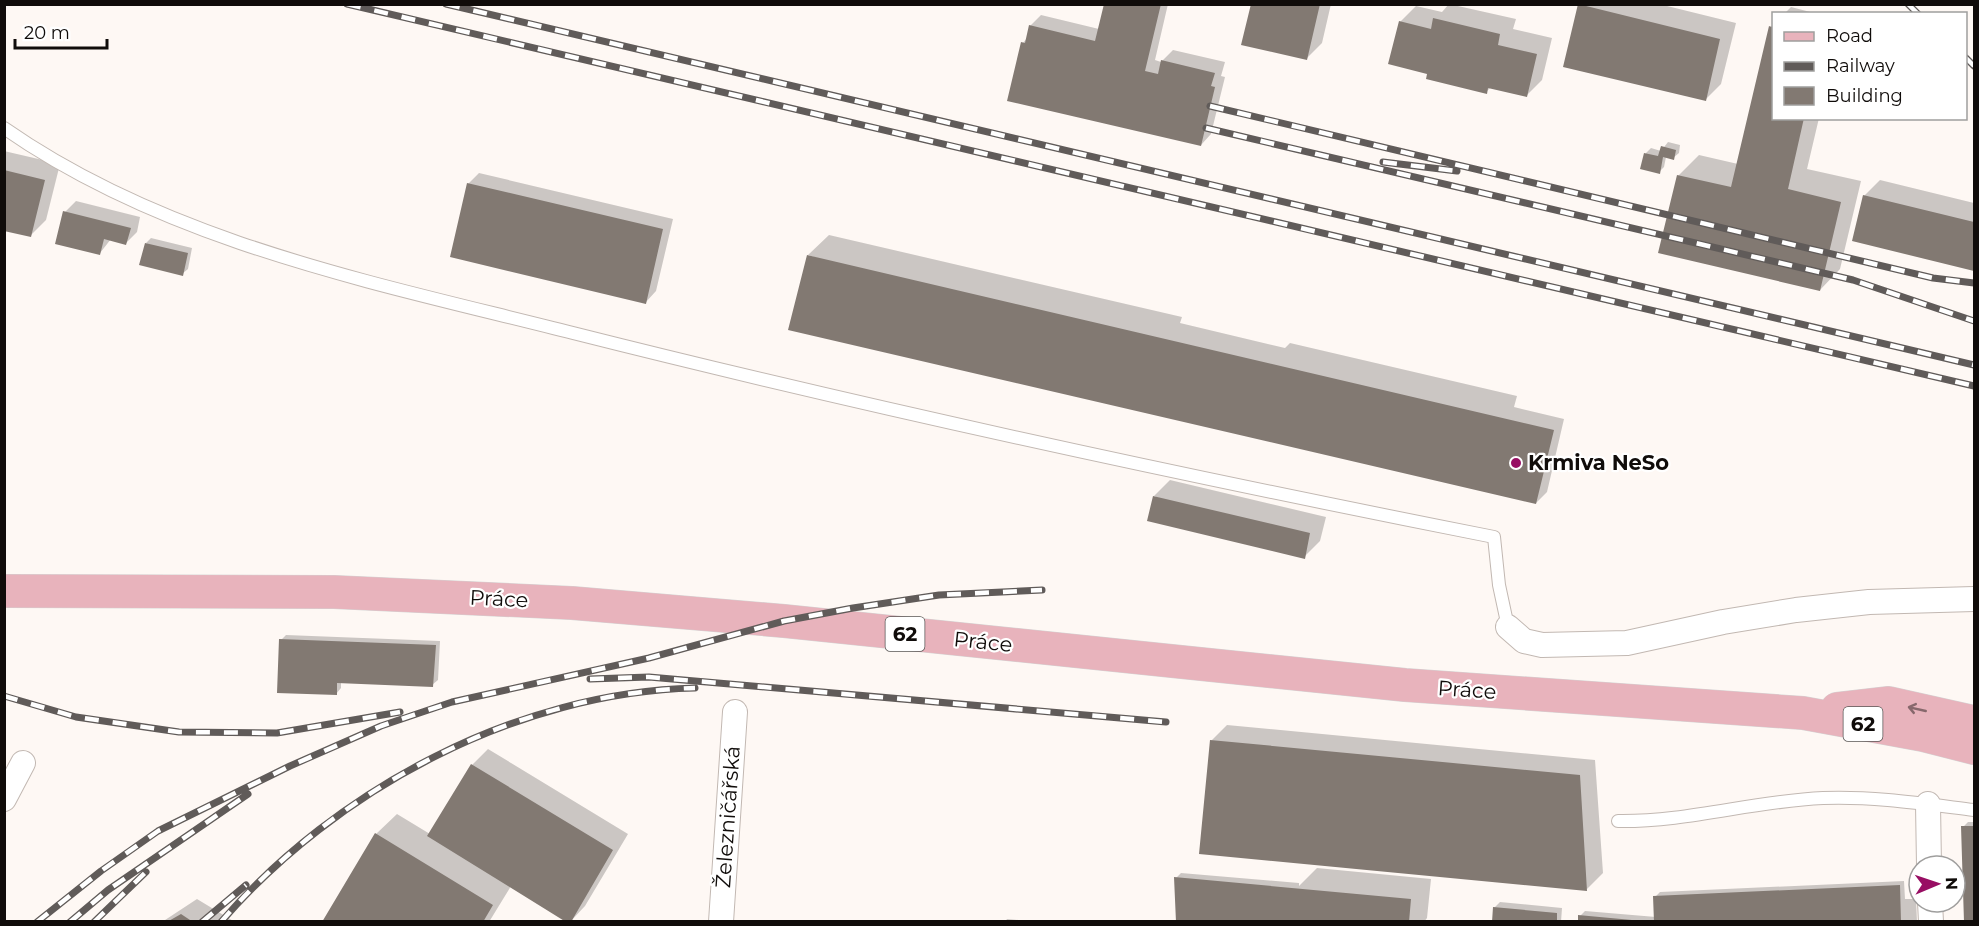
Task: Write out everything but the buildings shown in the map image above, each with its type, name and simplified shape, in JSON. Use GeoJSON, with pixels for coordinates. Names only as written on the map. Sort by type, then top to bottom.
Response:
{"type":"FeatureCollection","features":[{"type":"Feature","properties":{"kind":"main road","name":"Práce"},"geometry":{"type":"LineString","coordinates":[[4,591],[334,592],[572,603],[819,625],[1405,685],[1803,713],[1923,735]]}},
{"type":"Feature","properties":{"kind":"main road"},"geometry":{"type":"LineString","coordinates":[[1803,713],[1889,703],[1974,722]]}},
{"type":"Feature","properties":{"kind":"main road"},"geometry":{"type":"LineString","coordinates":[[1923,735],[1964,765],[1974,769]]}},
{"type":"Feature","properties":{"kind":"main road","name":"62"},"geometry":{"type":"LineString","coordinates":[[1923,735],[1974,748]]}},
{"type":"Feature","properties":{"kind":"street"},"geometry":{"type":"LineString","coordinates":[[1508,627],[1524,641],[1542,645],[1627,643],[1723,622],[1796,610],[1869,602],[1974,599]]}},
{"type":"Feature","properties":{"kind":"street","name":"Železničářská"},"geometry":{"type":"LineString","coordinates":[[722,921],[735,712]]}},
{"type":"Feature","properties":{"kind":"street"},"geometry":{"type":"LineString","coordinates":[[4,799],[23,763]]}},
{"type":"Feature","properties":{"kind":"street"},"geometry":{"type":"LineString","coordinates":[[1928,804],[1929,854]]}},
{"type":"Feature","properties":{"kind":"lane"},"geometry":{"type":"LineString","coordinates":[[4,128],[31,147],[153,212],[337,273],[794,389],[1221,483],[1494,537],[1499,585],[1508,627]]}},
{"type":"Feature","properties":{"kind":"lane"},"geometry":{"type":"LineString","coordinates":[[1618,821],[1647,822],[1737,807],[1824,798],[1928,804],[1974,810]]}},
{"type":"Feature","properties":{"kind":"railway"},"geometry":{"type":"LineString","coordinates":[[347,4],[1974,386]]}},
{"type":"Feature","properties":{"kind":"railway"},"geometry":{"type":"LineString","coordinates":[[446,4],[1974,365]]}},
{"type":"Feature","properties":{"kind":"railway"},"geometry":{"type":"LineString","coordinates":[[1908,4],[1916,12]]}},
{"type":"Feature","properties":{"kind":"railway"},"geometry":{"type":"LineString","coordinates":[[1967,59],[1974,66]]}},
{"type":"Feature","properties":{"kind":"railway"},"geometry":{"type":"LineString","coordinates":[[1210,106],[1933,278],[1974,283]]}},
{"type":"Feature","properties":{"kind":"railway"},"geometry":{"type":"LineString","coordinates":[[1206,128],[1853,280],[1974,321]]}},
{"type":"Feature","properties":{"kind":"railway"},"geometry":{"type":"LineString","coordinates":[[1383,162],[1457,171]]}},
{"type":"Feature","properties":{"kind":"railway"},"geometry":{"type":"LineString","coordinates":[[37,922],[101,871],[158,831],[290,766],[381,726],[452,702],[649,658],[784,621],[939,595],[1042,590]]}},
{"type":"Feature","properties":{"kind":"railway"},"geometry":{"type":"LineString","coordinates":[[590,679],[649,677],[1166,722]]}},
{"type":"Feature","properties":{"kind":"railway"},"geometry":{"type":"LineString","coordinates":[[221,922],[267,874],[319,830],[375,791],[435,757],[498,729],[562,708],[629,694],[695,688]]}},
{"type":"Feature","properties":{"kind":"railway"},"geometry":{"type":"LineString","coordinates":[[4,696],[76,717],[179,732],[277,733],[400,712]]}},
{"type":"Feature","properties":{"kind":"railway"},"geometry":{"type":"LineString","coordinates":[[70,922],[108,890],[248,794]]}},
{"type":"Feature","properties":{"kind":"railway"},"geometry":{"type":"LineString","coordinates":[[94,922],[146,872]]}},
{"type":"Feature","properties":{"kind":"railway"},"geometry":{"type":"LineString","coordinates":[[202,922],[246,885]]}},
{"type":"Feature","properties":{"kind":"place","name":"Krmiva NeSo"},"geometry":{"type":"Point","coordinates":[1516,463]}}]}
